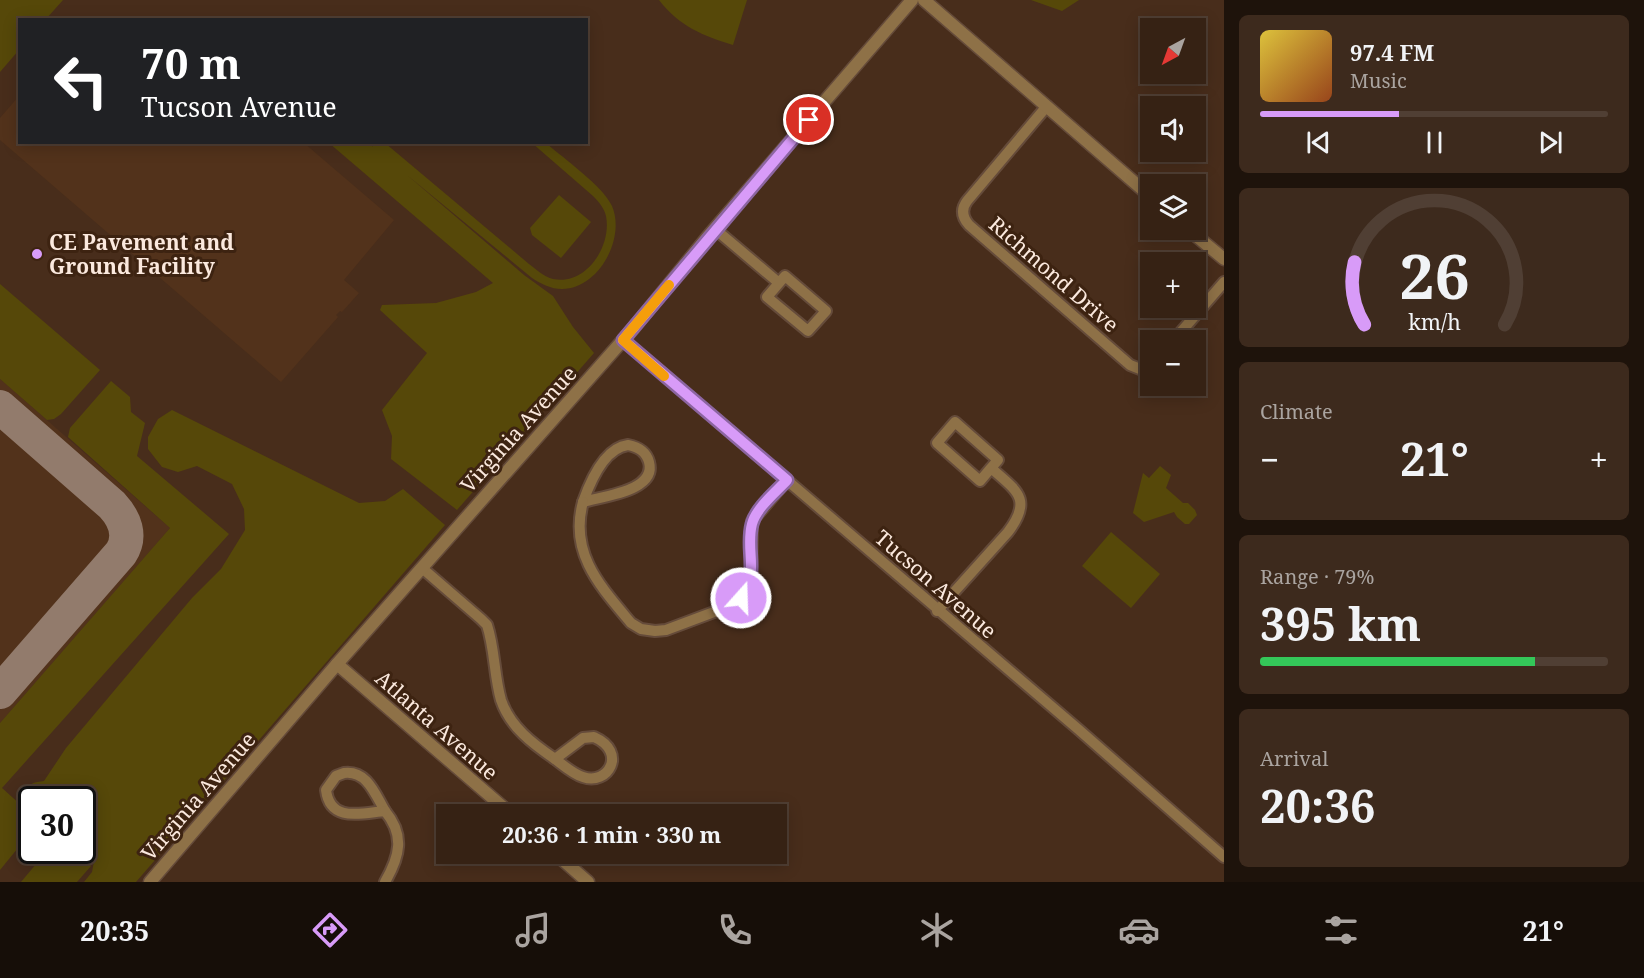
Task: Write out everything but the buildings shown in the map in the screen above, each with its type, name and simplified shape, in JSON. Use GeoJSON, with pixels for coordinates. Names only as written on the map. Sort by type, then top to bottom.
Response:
{"type":"FeatureCollection","features":[{"type":"Feature","properties":{"kind":"street","name":"Virginia Avenue"},"geometry":{"type":"LineString","coordinates":[[150,882],[337,664],[623,340],[912,0]]}},
{"type":"Feature","properties":{"kind":"street"},"geometry":{"type":"LineString","coordinates":[[924,0],[1140,187]]}},
{"type":"Feature","properties":{"kind":"street","name":"Richmond Drive"},"geometry":{"type":"LineString","coordinates":[[1047,106],[967,201],[964,205],[963,216],[969,225],[1130,365],[1140,369]]}},
{"type":"Feature","properties":{"kind":"street"},"geometry":{"type":"LineString","coordinates":[[715,229],[779,283]]}},
{"type":"Feature","properties":{"kind":"street"},"geometry":{"type":"LineString","coordinates":[[1202,240],[1224,259]]}},
{"type":"Feature","properties":{"kind":"street"},"geometry":{"type":"LineString","coordinates":[[785,276],[826,311],[808,331],[767,297],[779,283],[785,276]]}},
{"type":"Feature","properties":{"kind":"street"},"geometry":{"type":"LineString","coordinates":[[1183,330],[1224,282]]}},
{"type":"Feature","properties":{"kind":"street","name":"Tucson Avenue"},"geometry":{"type":"LineString","coordinates":[[623,340],[937,611],[1078,729],[1224,857]]}},
{"type":"Feature","properties":{"kind":"street"},"geometry":{"type":"LineString","coordinates":[[955,422],[998,460],[991,468],[980,481],[937,443],[955,422]]}},
{"type":"Feature","properties":{"kind":"street"},"geometry":{"type":"LineString","coordinates":[[583,502],[640,485],[649,473],[645,453],[639,448],[628,445],[615,448],[592,479],[583,502],[578,530],[580,546],[588,566],[631,623],[640,629],[666,630],[722,609],[741,598],[751,578],[752,521],[787,480]]}},
{"type":"Feature","properties":{"kind":"street"},"geometry":{"type":"LineString","coordinates":[[937,611],[1008,532],[1021,513],[1021,502],[1016,491],[991,468]]}},
{"type":"Feature","properties":{"kind":"street"},"geometry":{"type":"LineString","coordinates":[[422,568],[482,618],[487,625],[501,700],[524,736],[555,759],[578,775],[595,779],[609,769],[612,753],[605,742],[594,737],[583,738],[555,759]]}},
{"type":"Feature","properties":{"kind":"street","name":"Atlanta Avenue"},"geometry":{"type":"LineString","coordinates":[[337,664],[499,804]]}},
{"type":"Feature","properties":{"kind":"street"},"geometry":{"type":"LineString","coordinates":[[385,811],[345,814],[330,805],[326,790],[336,776],[349,772],[359,775],[368,782],[394,822],[399,844],[396,861],[385,882]]}},
{"type":"Feature","properties":{"kind":"street"},"geometry":{"type":"LineString","coordinates":[[567,864],[588,882]]}},
{"type":"Feature","properties":{"kind":"shaded area"},"geometry":{"type":"Polygon","coordinates":[[[0,0],[63,0],[47,18],[18,18],[18,51],[0,72],[0,0]]]}},
{"type":"Feature","properties":{"kind":"shaded area"},"geometry":{"type":"Polygon","coordinates":[[[659,0],[747,0],[733,45],[692,29],[675,17],[659,0]]]}},
{"type":"Feature","properties":{"kind":"shaded area"},"geometry":{"type":"Polygon","coordinates":[[[1031,0],[1079,0],[1062,11],[1031,0]]]}},
{"type":"Feature","properties":{"kind":"shaded area"},"geometry":{"type":"Polygon","coordinates":[[[18,97],[18,144],[305,144],[394,220],[344,280],[359,293],[342,312],[336,315],[338,317],[281,382],[0,140],[0,118],[18,97]]]}},
{"type":"Feature","properties":{"kind":"shaded area"},"geometry":{"type":"Polygon","coordinates":[[[330,144],[369,144],[373,147],[371,144],[386,144],[529,264],[543,275],[553,279],[565,280],[576,276],[594,261],[605,239],[606,216],[601,205],[593,196],[533,144],[547,144],[592,181],[612,206],[615,233],[606,260],[587,281],[575,287],[558,289],[546,286],[532,278],[407,175],[524,275],[553,296],[573,327],[594,353],[457,510],[391,459],[392,436],[382,410],[427,353],[380,310],[382,305],[436,303],[476,292],[493,283],[330,144]]]}},
{"type":"Feature","properties":{"kind":"shaded area"},"geometry":{"type":"Polygon","coordinates":[[[559,195],[591,222],[561,258],[532,235],[530,228],[559,195]]]}},
{"type":"Feature","properties":{"kind":"shaded area"},"geometry":{"type":"Polygon","coordinates":[[[0,284],[100,370],[54,419],[47,420],[0,379],[0,284]]]}},
{"type":"Feature","properties":{"kind":"shaded area"},"geometry":{"type":"Polygon","coordinates":[[[0,379],[170,528],[0,723],[0,379]]]}},
{"type":"Feature","properties":{"kind":"shaded area"},"geometry":{"type":"Polygon","coordinates":[[[111,381],[130,397],[131,412],[145,423],[137,456],[229,534],[2,788],[18,802],[18,848],[0,870],[0,723],[170,528],[68,437],[70,428],[111,381]]]}},
{"type":"Feature","properties":{"kind":"shaded area"},"geometry":{"type":"Polygon","coordinates":[[[172,410],[359,503],[385,501],[403,489],[445,525],[136,882],[84,882],[92,872],[93,864],[96,864],[96,786],[29,786],[44,781],[66,748],[192,598],[221,569],[245,530],[244,509],[232,484],[197,466],[178,472],[162,467],[148,449],[148,437],[158,419],[172,410]]]}},
{"type":"Feature","properties":{"kind":"shaded area"},"geometry":{"type":"Polygon","coordinates":[[[1160,466],[1171,475],[1166,488],[1195,510],[1197,515],[1189,524],[1185,524],[1174,512],[1144,522],[1133,513],[1143,473],[1149,478],[1160,466]]]}},
{"type":"Feature","properties":{"kind":"shaded area"},"geometry":{"type":"Polygon","coordinates":[[[1111,532],[1160,574],[1131,608],[1082,566],[1111,532]]]}},
{"type":"Feature","properties":{"kind":"shaded area"},"geometry":{"type":"Polygon","coordinates":[[[36,864],[89,864],[91,866],[77,882],[21,882],[36,864]]]}},
{"type":"Feature","properties":{"kind":"taxiway"},"geometry":{"type":"LineString","coordinates":[[0,407],[112,505],[126,528],[126,540],[121,553],[0,692]]}},
{"type":"Feature","properties":{"kind":"slow traffic"},"geometry":{"type":"LineString","coordinates":[[664,376],[623,340],[669,285]]}},
{"type":"Feature","properties":{"kind":"place","name":"CE Pavement and Ground Facility"},"geometry":{"type":"Point","coordinates":[37,254]}},
{"type":"Feature","properties":{"kind":"route"},"geometry":{"type":"LineString","coordinates":[[741,598],[751,578],[752,521],[787,480],[623,340],[706,239],[809,120]]}}]}
